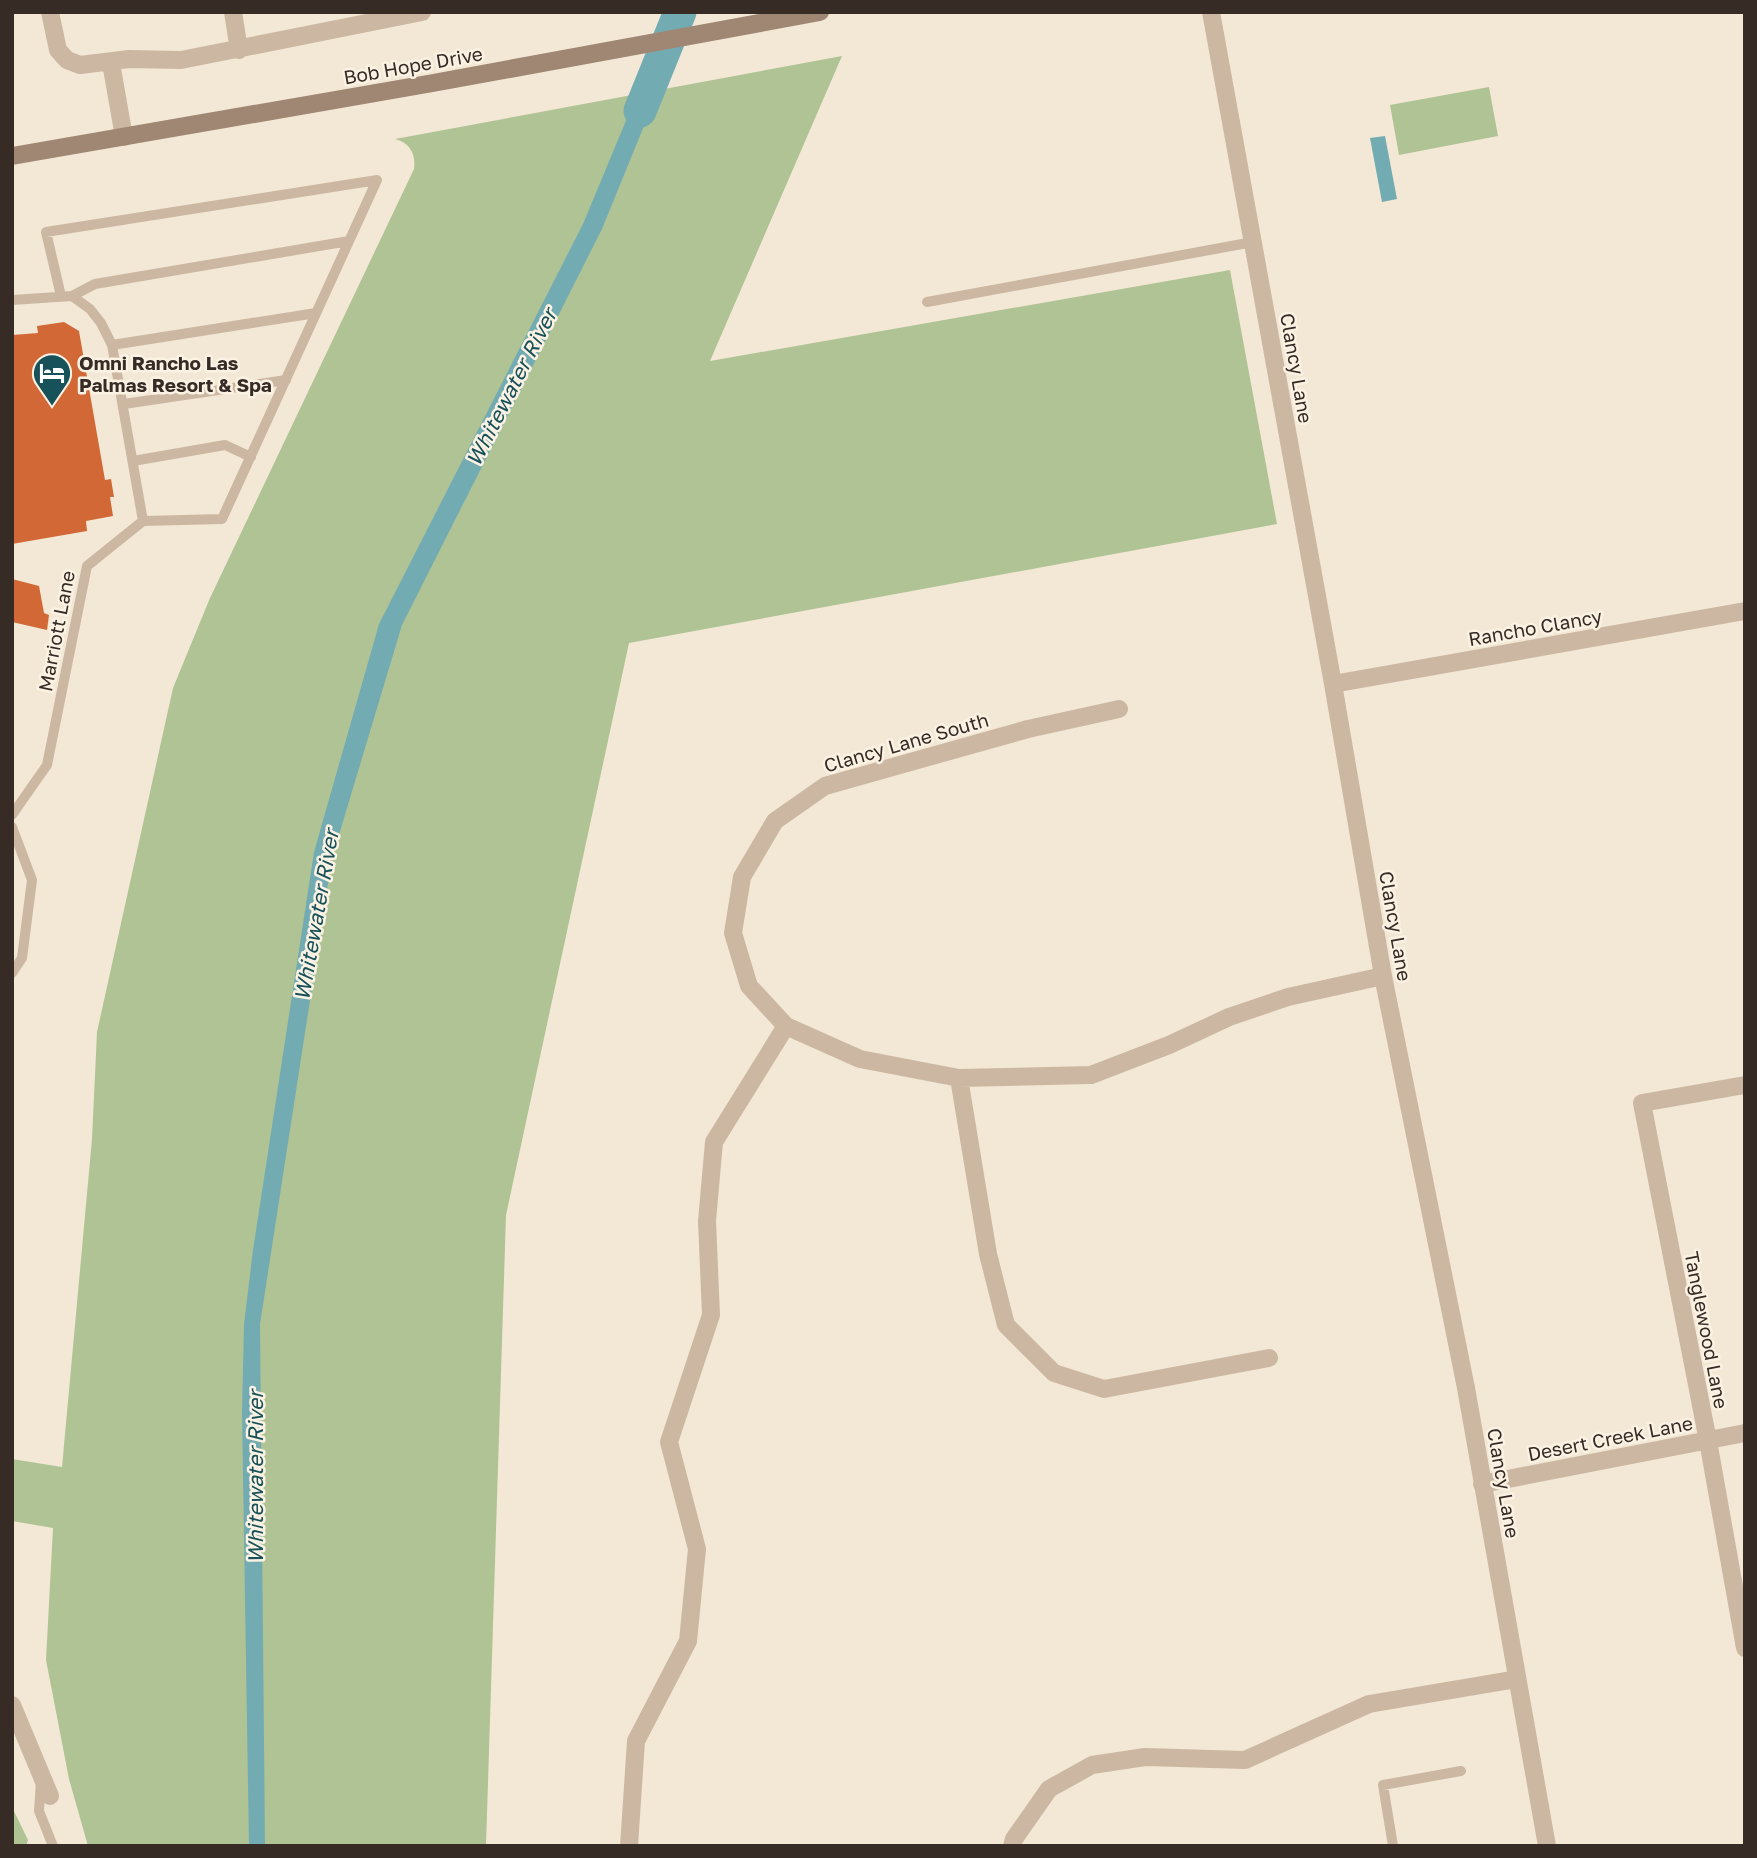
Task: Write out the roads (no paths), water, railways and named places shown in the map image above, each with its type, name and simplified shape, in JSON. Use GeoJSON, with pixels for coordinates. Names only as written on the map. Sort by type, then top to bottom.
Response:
{"type":"FeatureCollection","features":[{"type":"Feature","properties":{"kind":"main road","name":"Bob Hope Drive"},"geometry":{"type":"LineString","coordinates":[[12,156],[820,12]]}},
{"type":"Feature","properties":{"kind":"street"},"geometry":{"type":"LineString","coordinates":[[50,12],[58,50],[67,60],[80,65],[129,59],[181,60],[422,12]]}},
{"type":"Feature","properties":{"kind":"street"},"geometry":{"type":"LineString","coordinates":[[233,12],[239,50]]}},
{"type":"Feature","properties":{"kind":"street","name":"Clancy Lane"},"geometry":{"type":"LineString","coordinates":[[1211,12],[1383,976],[1466,1388],[1547,1846]]}},
{"type":"Feature","properties":{"kind":"street"},"geometry":{"type":"LineString","coordinates":[[111,63],[124,137]]}},
{"type":"Feature","properties":{"kind":"street","name":"Rancho Clancy"},"geometry":{"type":"LineString","coordinates":[[1333,684],[1745,611]]}},
{"type":"Feature","properties":{"kind":"street","name":"Clancy Lane South"},"geometry":{"type":"LineString","coordinates":[[1119,709],[1028,729],[825,786],[775,821],[742,877],[733,933],[748,986],[786,1026],[860,1059],[959,1078],[1091,1075],[1241,1013],[1287,997],[1383,976]]}},
{"type":"Feature","properties":{"kind":"street"},"geometry":{"type":"LineString","coordinates":[[629,1846],[636,1741],[688,1641],[697,1549],[669,1443],[710,1315],[707,1221],[714,1142],[786,1026]]}},
{"type":"Feature","properties":{"kind":"street"},"geometry":{"type":"LineString","coordinates":[[959,1078],[988,1254],[1006,1325],[1054,1373],[1104,1389],[1269,1358]]}},
{"type":"Feature","properties":{"kind":"street","name":"Tanglewood Lane"},"geometry":{"type":"LineString","coordinates":[[1745,1085],[1642,1102],[1745,1648]]}},
{"type":"Feature","properties":{"kind":"street","name":"Desert Creek Lane"},"geometry":{"type":"LineString","coordinates":[[1482,1484],[1745,1433]]}},
{"type":"Feature","properties":{"kind":"street"},"geometry":{"type":"LineString","coordinates":[[1012,1846],[1014,1839],[1049,1789],[1092,1765],[1145,1757],[1245,1759],[1369,1703],[1517,1679]]}},
{"type":"Feature","properties":{"kind":"street"},"geometry":{"type":"LineString","coordinates":[[12,1705],[50,1796]]}},
{"type":"Feature","properties":{"kind":"lane"},"geometry":{"type":"LineString","coordinates":[[377,180],[222,519],[143,521],[112,345],[90,309],[67,296],[46,232],[377,180]]}},
{"type":"Feature","properties":{"kind":"lane"},"geometry":{"type":"LineString","coordinates":[[12,300],[67,296],[95,284],[349,241]]}},
{"type":"Feature","properties":{"kind":"lane"},"geometry":{"type":"LineString","coordinates":[[928,302],[1253,242]]}},
{"type":"Feature","properties":{"kind":"lane"},"geometry":{"type":"LineString","coordinates":[[112,345],[316,313]]}},
{"type":"Feature","properties":{"kind":"lane"},"geometry":{"type":"LineString","coordinates":[[124,404],[286,380]]}},
{"type":"Feature","properties":{"kind":"lane"},"geometry":{"type":"LineString","coordinates":[[133,461],[225,445],[251,457]]}},
{"type":"Feature","properties":{"kind":"lane","name":"Marriott Lane"},"geometry":{"type":"LineString","coordinates":[[12,815],[47,765],[87,566],[143,521]]}},
{"type":"Feature","properties":{"kind":"lane"},"geometry":{"type":"LineString","coordinates":[[12,827],[32,880],[22,958],[12,973]]}},
{"type":"Feature","properties":{"kind":"lane"},"geometry":{"type":"LineString","coordinates":[[1393,1846],[1382,1785],[1461,1771]]}},
{"type":"Feature","properties":{"kind":"lane"},"geometry":{"type":"LineString","coordinates":[[41,1775],[39,1811],[52,1846]]}},
{"type":"Feature","properties":{"kind":"water"},"geometry":{"type":"Polygon","coordinates":[[[668,67],[602,229],[402,625],[332,858],[260,1324],[265,1846],[249,1846],[242,1413],[244,1324],[314,852],[379,624],[583,224],[647,70],[668,67]]]}},
{"type":"Feature","properties":{"kind":"water"},"geometry":{"type":"Polygon","coordinates":[[[1385,136],[1397,199],[1382,202],[1370,138],[1385,136]]]}},
{"type":"Feature","properties":{"kind":"waterway","name":"Whitewater River"},"geometry":{"type":"LineString","coordinates":[[640,111],[680,12]]}},
{"type":"Feature","properties":{"kind":"place","name":"Omni Rancho Las Palmas Resort & Spa"},"geometry":{"type":"Point","coordinates":[52,407]}}]}
